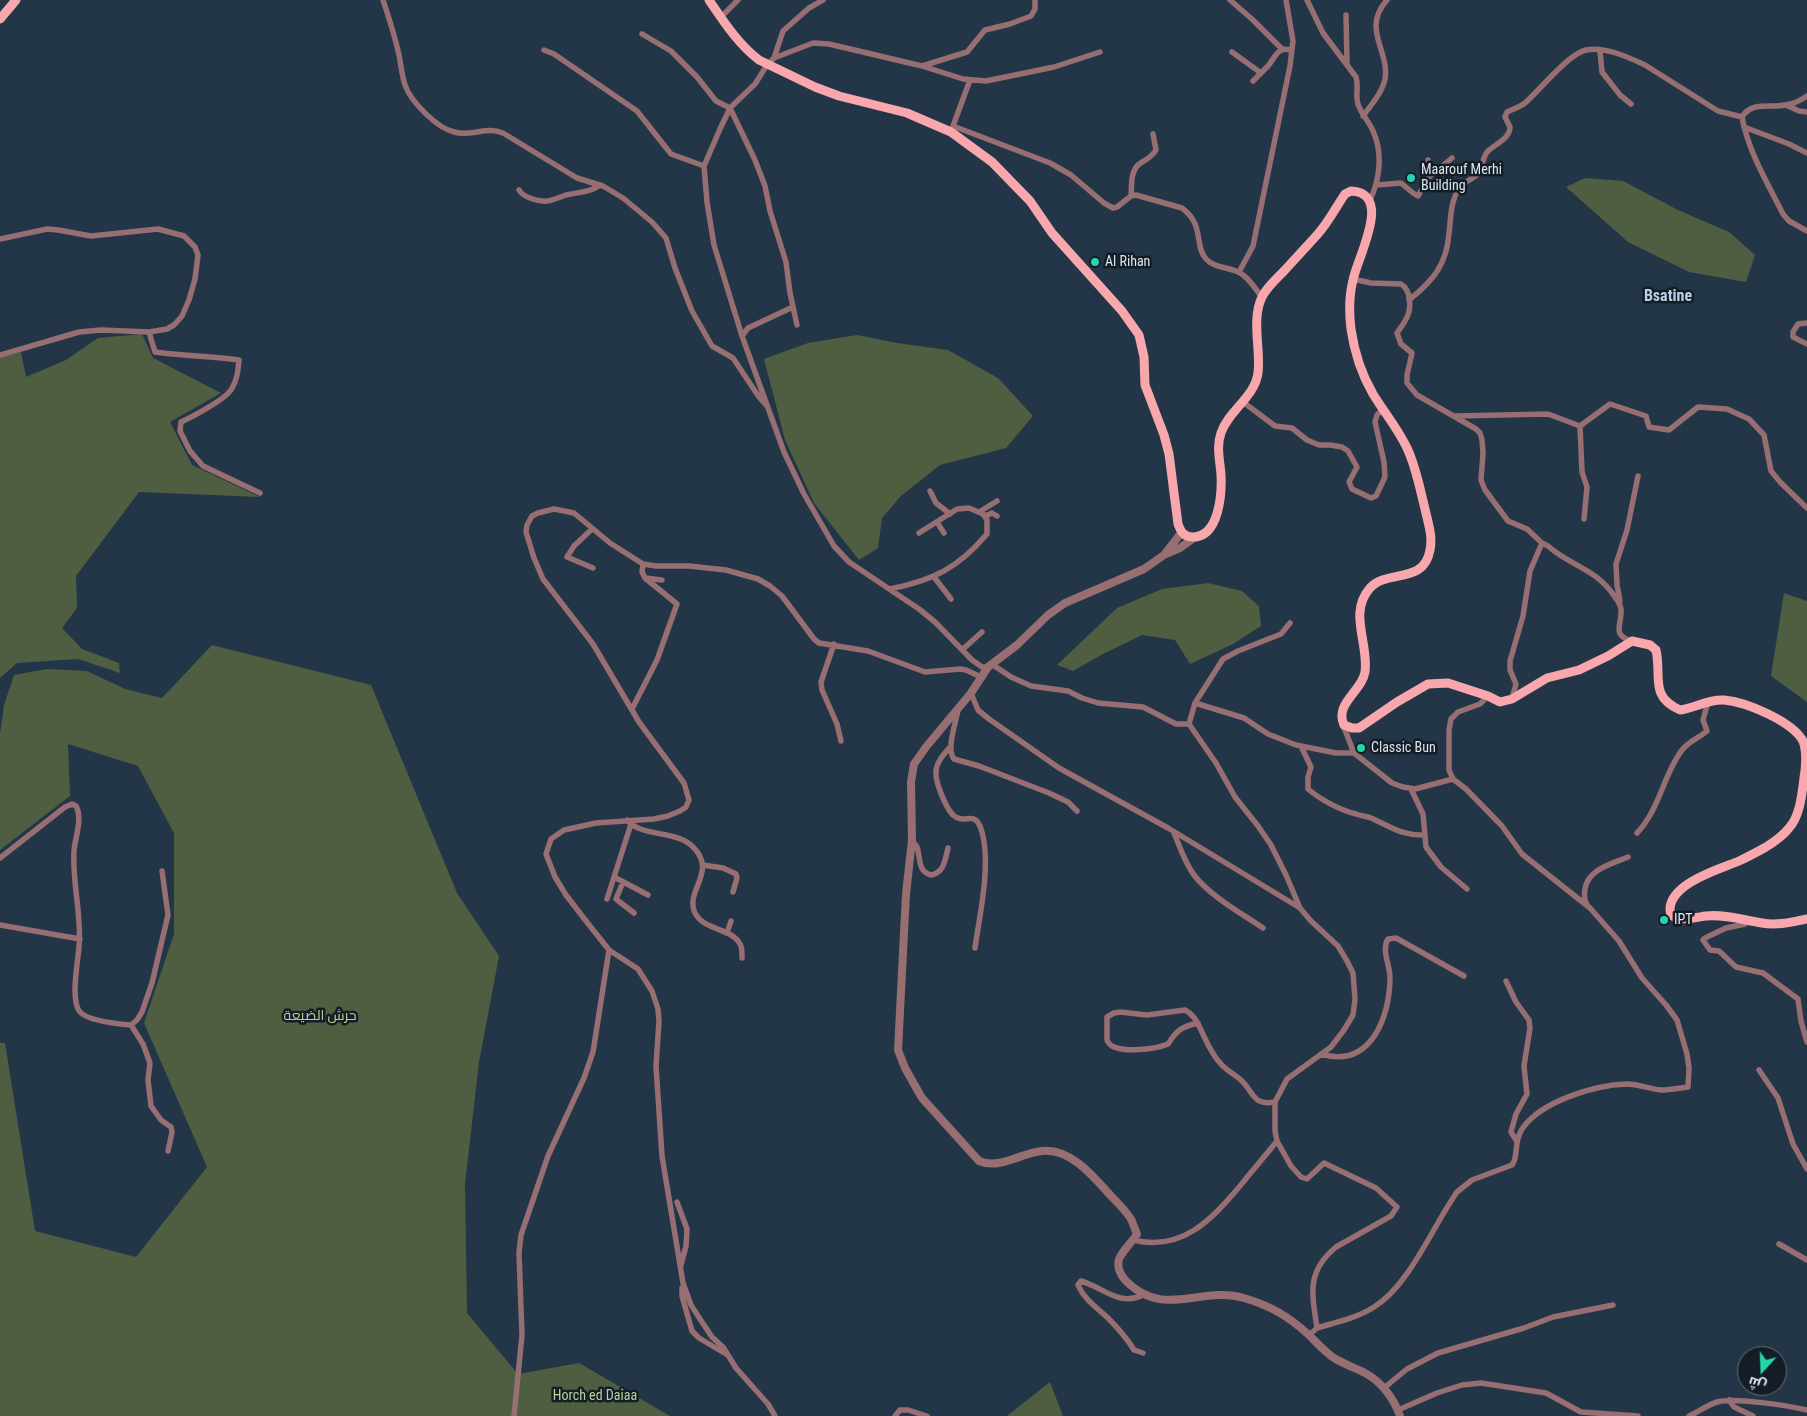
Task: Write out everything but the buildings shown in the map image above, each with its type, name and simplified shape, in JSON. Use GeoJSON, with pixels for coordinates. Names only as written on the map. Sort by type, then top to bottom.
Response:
{"type":"FeatureCollection","features":[{"type":"Feature","properties":{"kind":"main road"},"geometry":{"type":"LineString","coordinates":[[0,19],[16,0]]}},
{"type":"Feature","properties":{"kind":"main road"},"geometry":{"type":"LineString","coordinates":[[708,0],[727,28],[752,54],[771,61],[839,96],[907,113],[952,129],[992,162],[1030,201],[1052,233],[1122,312],[1139,335],[1144,356],[1145,385],[1164,434],[1169,454],[1175,508],[1181,533],[1187,537],[1195,537],[1206,533],[1215,520],[1221,490],[1218,452],[1221,432],[1256,382],[1258,371],[1257,323],[1262,297],[1319,232],[1345,194],[1352,191],[1365,194],[1370,200],[1372,211],[1353,279],[1350,302],[1352,331],[1367,382],[1407,448],[1413,462],[1430,528],[1430,550],[1428,558],[1418,570],[1405,576],[1389,578],[1374,584],[1362,603],[1359,619],[1366,669],[1364,679],[1342,711],[1341,718],[1344,724],[1352,728],[1360,728],[1397,702],[1428,684],[1448,683],[1488,696],[1500,702],[1512,700],[1547,678],[1591,665],[1632,642],[1650,645],[1656,650],[1659,669],[1659,690],[1666,702],[1680,710],[1708,702],[1723,700],[1736,702],[1775,717],[1796,731],[1806,748],[1806,767],[1801,798],[1790,828],[1766,847],[1741,860],[1705,874],[1688,885],[1676,896],[1670,907],[1671,914],[1681,919],[1710,915],[1744,918],[1770,924],[1807,920]]}},
{"type":"Feature","properties":{"kind":"street"},"geometry":{"type":"LineString","coordinates":[[382,0],[399,54],[406,87],[410,95],[432,119],[446,130],[462,134],[495,130],[578,178],[600,186],[623,198],[652,222],[666,238],[675,268],[692,311],[712,346],[733,358],[758,397],[769,408]]}},
{"type":"Feature","properties":{"kind":"street"},"geometry":{"type":"LineString","coordinates":[[721,17],[738,0]]}},
{"type":"Feature","properties":{"kind":"street"},"geometry":{"type":"LineString","coordinates":[[823,0],[808,8],[784,31],[771,61],[755,84],[730,108],[704,166],[706,202],[714,245],[742,336],[784,452],[804,494],[834,546],[849,562],[930,618],[972,660],[982,667],[991,666],[1031,686],[1068,692],[1098,703],[1143,707],[1176,724],[1189,724]]}},
{"type":"Feature","properties":{"kind":"street"},"geometry":{"type":"LineString","coordinates":[[922,66],[967,52],[985,30],[1010,24],[1030,16],[1035,9],[1035,0]]}},
{"type":"Feature","properties":{"kind":"street"},"geometry":{"type":"LineString","coordinates":[[1230,0],[1282,49],[1291,50]]}},
{"type":"Feature","properties":{"kind":"street"},"geometry":{"type":"LineString","coordinates":[[1239,272],[1253,246],[1290,66],[1293,41],[1286,0]]}},
{"type":"Feature","properties":{"kind":"street"},"geometry":{"type":"LineString","coordinates":[[1307,0],[1323,33],[1347,62],[1358,82],[1357,102],[1363,116],[1373,131],[1379,150],[1379,170],[1370,200]]}},
{"type":"Feature","properties":{"kind":"street"},"geometry":{"type":"LineString","coordinates":[[1363,116],[1380,91],[1385,78],[1376,24],[1380,11],[1387,0]]}},
{"type":"Feature","properties":{"kind":"street"},"geometry":{"type":"LineString","coordinates":[[1346,15],[1347,62]]}},
{"type":"Feature","properties":{"kind":"street"},"geometry":{"type":"LineString","coordinates":[[642,34],[671,51],[697,77],[716,101],[730,108],[755,160],[765,186],[770,211],[786,262],[797,325]]}},
{"type":"Feature","properties":{"kind":"street"},"geometry":{"type":"LineString","coordinates":[[771,61],[813,43],[922,66],[970,80],[986,81],[1038,71],[1100,52]]}},
{"type":"Feature","properties":{"kind":"street"},"geometry":{"type":"LineString","coordinates":[[1253,80],[1282,49]]}},
{"type":"Feature","properties":{"kind":"street"},"geometry":{"type":"LineString","coordinates":[[544,50],[554,54],[637,111],[671,154],[704,166]]}},
{"type":"Feature","properties":{"kind":"street"},"geometry":{"type":"LineString","coordinates":[[1409,300],[1426,286],[1442,264],[1446,255],[1452,209],[1457,192],[1462,185],[1478,174],[1488,151],[1509,135],[1510,128],[1505,117],[1507,112],[1525,103],[1547,80],[1578,53],[1590,50],[1600,51],[1632,59],[1645,65],[1718,111],[1742,117]]}},
{"type":"Feature","properties":{"kind":"street"},"geometry":{"type":"LineString","coordinates":[[1600,51],[1602,72],[1620,95],[1631,104]]}},
{"type":"Feature","properties":{"kind":"street"},"geometry":{"type":"LineString","coordinates":[[1232,52],[1261,73]]}},
{"type":"Feature","properties":{"kind":"street"},"geometry":{"type":"LineString","coordinates":[[970,80],[952,129],[1036,157],[1062,170],[1108,206],[1117,207],[1131,196],[1142,195],[1182,208],[1188,213],[1195,224],[1204,258],[1214,264],[1239,272],[1262,297]]}},
{"type":"Feature","properties":{"kind":"street"},"geometry":{"type":"LineString","coordinates":[[1807,96],[1798,102],[1786,105],[1754,107],[1745,112],[1742,117],[1756,160],[1783,214],[1789,222],[1807,230]]}},
{"type":"Feature","properties":{"kind":"street"},"geometry":{"type":"LineString","coordinates":[[1786,105],[1799,111],[1807,112]]}},
{"type":"Feature","properties":{"kind":"street"},"geometry":{"type":"LineString","coordinates":[[1744,127],[1807,153]]}},
{"type":"Feature","properties":{"kind":"street"},"geometry":{"type":"LineString","coordinates":[[1131,196],[1132,175],[1136,166],[1151,158],[1156,150],[1153,134]]}},
{"type":"Feature","properties":{"kind":"street"},"geometry":{"type":"LineString","coordinates":[[1376,185],[1400,183],[1418,196],[1429,177],[1452,158]]}},
{"type":"Feature","properties":{"kind":"street"},"geometry":{"type":"LineString","coordinates":[[1428,160],[1429,177]]}},
{"type":"Feature","properties":{"kind":"street"},"geometry":{"type":"LineString","coordinates":[[519,190],[526,196],[546,201],[566,195],[593,191],[600,186]]}},
{"type":"Feature","properties":{"kind":"street"},"geometry":{"type":"LineString","coordinates":[[0,239],[47,229],[91,236],[158,229],[184,236],[195,247],[198,255],[195,279],[189,300],[182,316],[174,325],[167,329],[149,332],[94,330],[79,332],[0,355]]}},
{"type":"Feature","properties":{"kind":"street"},"geometry":{"type":"LineString","coordinates":[[1353,279],[1371,283],[1401,284],[1406,288],[1409,300],[1407,317],[1397,333],[1401,344],[1412,353],[1407,383],[1417,395],[1480,433],[1483,453],[1481,480],[1490,498],[1508,521],[1527,529],[1542,543],[1600,579],[1615,596],[1621,608]]}},
{"type":"Feature","properties":{"kind":"street"},"geometry":{"type":"LineString","coordinates":[[742,336],[748,328],[793,307]]}},
{"type":"Feature","properties":{"kind":"street"},"geometry":{"type":"LineString","coordinates":[[1807,323],[1798,324],[1793,332],[1793,337],[1807,344]]}},
{"type":"Feature","properties":{"kind":"street"},"geometry":{"type":"LineString","coordinates":[[149,332],[155,352],[239,360],[238,376],[230,392],[181,422],[180,431],[190,451],[203,466],[260,493]]}},
{"type":"Feature","properties":{"kind":"street"},"geometry":{"type":"LineString","coordinates":[[1243,402],[1275,426],[1292,428],[1313,443],[1337,445],[1348,451],[1358,467],[1349,482],[1352,488],[1371,498],[1376,496],[1385,477],[1384,462],[1375,422],[1377,415],[1383,409]]}},
{"type":"Feature","properties":{"kind":"street"},"geometry":{"type":"LineString","coordinates":[[1580,426],[1610,404],[1646,416],[1649,427],[1669,430],[1698,407],[1727,409],[1749,419],[1764,435],[1772,471],[1807,508]]}},
{"type":"Feature","properties":{"kind":"street"},"geometry":{"type":"LineString","coordinates":[[1453,416],[1548,414],[1580,426]]}},
{"type":"Feature","properties":{"kind":"street"},"geometry":{"type":"LineString","coordinates":[[1580,426],[1582,472],[1587,488],[1584,519]]}},
{"type":"Feature","properties":{"kind":"street"},"geometry":{"type":"LineString","coordinates":[[1632,642],[1620,635],[1618,628],[1621,608],[1616,564],[1627,530],[1638,476]]}},
{"type":"Feature","properties":{"kind":"street"},"geometry":{"type":"LineString","coordinates":[[930,491],[936,503],[950,514]]}},
{"type":"Feature","properties":{"kind":"street"},"geometry":{"type":"LineString","coordinates":[[979,512],[998,501]]}},
{"type":"Feature","properties":{"kind":"street"},"geometry":{"type":"LineString","coordinates":[[775,1416],[768,1404],[736,1368],[723,1347],[712,1337],[695,1312],[683,1283],[662,1156],[656,1066],[659,1030],[658,1009],[652,991],[638,969],[609,950],[566,895],[555,877],[546,854],[551,839],[564,830],[596,823],[629,822],[668,816],[686,807],[689,800],[684,783],[639,722],[593,644],[543,579],[526,532],[527,525],[532,516],[554,508],[574,513],[610,543],[643,564],[726,570],[758,579],[782,596],[819,643],[868,651],[925,672],[960,669],[981,677]]}},
{"type":"Feature","properties":{"kind":"street"},"geometry":{"type":"LineString","coordinates":[[890,589],[916,584],[934,577],[960,561],[987,534],[987,520],[985,516],[969,508],[956,509],[919,533]]}},
{"type":"Feature","properties":{"kind":"street"},"geometry":{"type":"LineString","coordinates":[[985,516],[992,513],[997,516]]}},
{"type":"Feature","properties":{"kind":"street"},"geometry":{"type":"LineString","coordinates":[[936,522],[944,533]]}},
{"type":"Feature","properties":{"kind":"street"},"geometry":{"type":"LineString","coordinates":[[592,529],[574,546],[567,557],[593,568]]}},
{"type":"Feature","properties":{"kind":"street"},"geometry":{"type":"LineString","coordinates":[[1164,555],[1181,533]]}},
{"type":"Feature","properties":{"kind":"street"},"geometry":{"type":"LineString","coordinates":[[1195,537],[1144,569],[1065,603],[1048,615],[981,677],[914,764],[911,782],[912,840],[906,894],[898,1050],[907,1074],[922,1098],[980,1161],[985,1164],[997,1165],[1018,1156],[1043,1151],[1056,1152],[1074,1160],[1096,1179],[1132,1220],[1137,1234],[1120,1258],[1118,1267],[1125,1280],[1145,1294],[1173,1301],[1213,1295],[1238,1296],[1279,1311],[1292,1320],[1334,1358],[1372,1377],[1384,1388],[1399,1413],[1437,1393],[1462,1385],[1481,1383],[1546,1393],[1556,1397],[1575,1410],[1588,1414],[1638,1416]]}},
{"type":"Feature","properties":{"kind":"street"},"geometry":{"type":"LineString","coordinates":[[1512,700],[1516,684],[1510,670],[1510,661],[1523,616],[1530,571],[1542,543]]}},
{"type":"Feature","properties":{"kind":"street"},"geometry":{"type":"LineString","coordinates":[[632,709],[657,660],[677,604],[645,578],[642,572],[643,564]]}},
{"type":"Feature","properties":{"kind":"street"},"geometry":{"type":"LineString","coordinates":[[934,577],[951,599]]}},
{"type":"Feature","properties":{"kind":"street"},"geometry":{"type":"LineString","coordinates":[[645,578],[662,580]]}},
{"type":"Feature","properties":{"kind":"street"},"geometry":{"type":"LineString","coordinates":[[1189,724],[1195,703],[1223,659],[1281,634],[1290,623]]}},
{"type":"Feature","properties":{"kind":"street"},"geometry":{"type":"LineString","coordinates":[[963,649],[982,632]]}},
{"type":"Feature","properties":{"kind":"street"},"geometry":{"type":"LineString","coordinates":[[834,644],[821,682],[822,690],[837,724],[841,741]]}},
{"type":"Feature","properties":{"kind":"street"},"geometry":{"type":"LineString","coordinates":[[970,693],[978,710],[1059,768],[1143,814],[1300,908]]}},
{"type":"Feature","properties":{"kind":"street"},"geometry":{"type":"LineString","coordinates":[[1488,696],[1480,704],[1458,712],[1451,719],[1448,730],[1449,770],[1453,779],[1466,789],[1502,826],[1522,854],[1590,908]]}},
{"type":"Feature","properties":{"kind":"street"},"geometry":{"type":"LineString","coordinates":[[1637,832],[1652,814],[1679,755],[1692,740],[1707,731],[1703,720],[1708,702]]}},
{"type":"Feature","properties":{"kind":"street"},"geometry":{"type":"LineString","coordinates":[[1195,703],[1244,718],[1268,734],[1301,746],[1336,753],[1354,753]]}},
{"type":"Feature","properties":{"kind":"street"},"geometry":{"type":"LineString","coordinates":[[958,708],[951,746],[952,757],[956,761],[979,766],[1049,793],[1068,802],[1077,811]]}},
{"type":"Feature","properties":{"kind":"street"},"geometry":{"type":"LineString","coordinates":[[1341,718],[1354,753],[1392,784],[1415,789],[1453,779]]}},
{"type":"Feature","properties":{"kind":"street"},"geometry":{"type":"LineString","coordinates":[[1189,724],[1216,763],[1235,797],[1271,845],[1300,908],[1338,946],[1353,973],[1355,986],[1353,1015],[1338,1039],[1287,1079],[1274,1102],[1274,1122],[1277,1141],[1291,1166],[1301,1176],[1307,1179],[1324,1163],[1376,1188],[1396,1207],[1391,1216],[1336,1247],[1318,1267],[1314,1281],[1317,1328]]}},
{"type":"Feature","properties":{"kind":"street"},"geometry":{"type":"LineString","coordinates":[[951,746],[941,758],[936,773],[944,801],[954,816],[973,818],[978,822],[986,853],[975,948]]}},
{"type":"Feature","properties":{"kind":"street"},"geometry":{"type":"LineString","coordinates":[[1301,746],[1311,767],[1308,789],[1316,796],[1355,814],[1370,818],[1398,832],[1414,836],[1425,835]]}},
{"type":"Feature","properties":{"kind":"street"},"geometry":{"type":"LineString","coordinates":[[1411,789],[1423,814],[1426,847],[1441,867],[1467,889]]}},
{"type":"Feature","properties":{"kind":"street"},"geometry":{"type":"LineString","coordinates":[[0,858],[65,807],[72,804],[76,806],[79,813],[74,856],[80,939],[76,984],[77,1006],[84,1015],[98,1020],[131,1025],[142,1012],[152,983],[168,915],[162,871]]}},
{"type":"Feature","properties":{"kind":"street"},"geometry":{"type":"LineString","coordinates":[[629,822],[646,830],[671,835],[692,846],[703,865],[703,873],[695,895],[694,911],[706,925],[734,937],[741,946],[742,958]]}},
{"type":"Feature","properties":{"kind":"street"},"geometry":{"type":"LineString","coordinates":[[607,899],[629,822]]}},
{"type":"Feature","properties":{"kind":"street"},"geometry":{"type":"LineString","coordinates":[[1174,833],[1186,862],[1198,880],[1213,893],[1263,928]]}},
{"type":"Feature","properties":{"kind":"street"},"geometry":{"type":"LineString","coordinates":[[912,840],[917,848],[919,864],[923,870],[931,875],[940,872],[944,865],[948,848]]}},
{"type":"Feature","properties":{"kind":"street"},"geometry":{"type":"LineString","coordinates":[[1309,1335],[1317,1328],[1356,1317],[1388,1298],[1398,1286],[1456,1192],[1472,1180],[1512,1165],[1515,1162],[1516,1140],[1527,1123],[1543,1109],[1555,1102],[1578,1094],[1611,1086],[1630,1084],[1643,1088],[1662,1090],[1688,1088],[1689,1068],[1686,1048],[1673,1013],[1642,978],[1619,941],[1585,902],[1585,888],[1591,876],[1601,868],[1628,857]]}},
{"type":"Feature","properties":{"kind":"street"},"geometry":{"type":"LineString","coordinates":[[703,865],[723,868],[736,874],[734,892]]}},
{"type":"Feature","properties":{"kind":"street"},"geometry":{"type":"LineString","coordinates":[[614,877],[648,895]]}},
{"type":"Feature","properties":{"kind":"street"},"geometry":{"type":"LineString","coordinates":[[623,882],[616,899],[634,913]]}},
{"type":"Feature","properties":{"kind":"street"},"geometry":{"type":"LineString","coordinates":[[1744,918],[1745,924],[1726,928],[1703,940],[1710,950],[1719,951],[1736,967],[1763,973],[1798,999],[1801,1022],[1807,1042]]}},
{"type":"Feature","properties":{"kind":"street"},"geometry":{"type":"LineString","coordinates":[[727,933],[730,921]]}},
{"type":"Feature","properties":{"kind":"street"},"geometry":{"type":"LineString","coordinates":[[0,926],[80,939]]}},
{"type":"Feature","properties":{"kind":"street"},"geometry":{"type":"LineString","coordinates":[[1321,1054],[1333,1058],[1355,1053],[1366,1046],[1379,1031],[1386,1010],[1389,988],[1389,967],[1385,949],[1388,939],[1396,938],[1464,976]]}},
{"type":"Feature","properties":{"kind":"street"},"geometry":{"type":"LineString","coordinates":[[514,1416],[522,1335],[519,1253],[521,1234],[548,1156],[594,1052],[609,950]]}},
{"type":"Feature","properties":{"kind":"street"},"geometry":{"type":"LineString","coordinates":[[1506,981],[1516,1002],[1529,1020],[1530,1028],[1524,1066],[1527,1094],[1516,1114],[1511,1132],[1516,1140]]}},
{"type":"Feature","properties":{"kind":"street"},"geometry":{"type":"LineString","coordinates":[[1198,1023],[1179,1030],[1172,1036],[1168,1044],[1159,1048],[1126,1050],[1112,1046],[1106,1040],[1107,1017],[1114,1013],[1147,1015],[1185,1010],[1190,1012],[1198,1023],[1222,1065],[1240,1079],[1257,1100],[1267,1104],[1274,1102]]}},
{"type":"Feature","properties":{"kind":"street"},"geometry":{"type":"LineString","coordinates":[[131,1025],[143,1044],[150,1063],[148,1080],[153,1110],[161,1120],[171,1127],[172,1132],[168,1152]]}},
{"type":"Feature","properties":{"kind":"street"},"geometry":{"type":"LineString","coordinates":[[1759,1070],[1778,1098],[1793,1144],[1807,1169]]}},
{"type":"Feature","properties":{"kind":"street"},"geometry":{"type":"LineString","coordinates":[[1133,1240],[1151,1243],[1171,1240],[1182,1237],[1200,1227],[1218,1211],[1277,1141]]}},
{"type":"Feature","properties":{"kind":"street"},"geometry":{"type":"LineString","coordinates":[[677,1202],[687,1229],[686,1246],[680,1270]]}},
{"type":"Feature","properties":{"kind":"street"},"geometry":{"type":"LineString","coordinates":[[1779,1244],[1807,1260]]}},
{"type":"Feature","properties":{"kind":"street"},"geometry":{"type":"LineString","coordinates":[[1143,1353],[1134,1350],[1129,1341],[1093,1305],[1078,1285],[1081,1281],[1089,1283],[1118,1298],[1140,1297],[1145,1294]]}},
{"type":"Feature","properties":{"kind":"street"},"geometry":{"type":"LineString","coordinates":[[683,1283],[682,1296],[692,1331],[699,1338],[729,1356]]}},
{"type":"Feature","properties":{"kind":"street"},"geometry":{"type":"LineString","coordinates":[[1384,1388],[1407,1369],[1438,1353],[1524,1328],[1553,1317],[1613,1305]]}},
{"type":"Feature","properties":{"kind":"street"},"geometry":{"type":"LineString","coordinates":[[1689,1416],[1715,1403],[1730,1400],[1807,1410]]}},
{"type":"Feature","properties":{"kind":"street"},"geometry":{"type":"LineString","coordinates":[[1730,1400],[1734,1407],[1753,1416]]}},
{"type":"Feature","properties":{"kind":"street"},"geometry":{"type":"LineString","coordinates":[[896,1416],[900,1410],[904,1409],[927,1416]]}},
{"type":"Feature","properties":{"kind":"green space"},"geometry":{"type":"Polygon","coordinates":[[[1585,178],[1623,181],[1678,210],[1729,232],[1755,255],[1746,282],[1689,272],[1628,242],[1566,187],[1585,178]]]}},
{"type":"Feature","properties":{"kind":"green space"},"geometry":{"type":"Polygon","coordinates":[[[142,334],[153,358],[221,393],[170,422],[192,465],[260,497],[139,492],[76,576],[77,608],[62,628],[82,649],[119,663],[120,673],[78,659],[17,663],[0,678],[0,357],[21,352],[26,377],[66,360],[98,338],[142,334]]]}},
{"type":"Feature","properties":{"kind":"green space"},"geometry":{"type":"Polygon","coordinates":[[[857,335],[948,350],[998,378],[1033,416],[1006,448],[940,465],[901,496],[882,518],[878,548],[859,560],[814,503],[785,440],[764,359],[808,343],[857,335]]]}},
{"type":"Feature","properties":{"kind":"green space"},"geometry":{"type":"Polygon","coordinates":[[[1208,583],[1242,591],[1259,606],[1261,626],[1233,644],[1190,664],[1175,640],[1142,635],[1073,671],[1057,665],[1117,608],[1162,589],[1208,583]]]}},
{"type":"Feature","properties":{"kind":"green space"},"geometry":{"type":"Polygon","coordinates":[[[1784,593],[1807,601],[1807,702],[1771,676],[1784,593]]]}},
{"type":"Feature","properties":{"kind":"green space","name":"حرش الضيعة"},"geometry":{"type":"Polygon","coordinates":[[[212,645],[371,685],[457,893],[499,956],[479,1062],[465,1184],[467,1313],[518,1374],[579,1363],[670,1416],[0,1416],[0,1043],[5,1043],[35,1231],[136,1257],[207,1167],[144,1023],[174,934],[174,833],[138,766],[68,744],[70,796],[0,850],[0,734],[4,705],[14,675],[47,669],[87,671],[125,689],[162,698],[212,645]]]}},
{"type":"Feature","properties":{"kind":"green space"},"geometry":{"type":"Polygon","coordinates":[[[1050,1382],[1063,1416],[1007,1416],[1050,1382]]]}},
{"type":"Feature","properties":{"kind":"place","name":"Maarouf Merhi Building"},"geometry":{"type":"Point","coordinates":[1411,178]}},
{"type":"Feature","properties":{"kind":"place","name":"Al Rihan"},"geometry":{"type":"Point","coordinates":[1095,262]}},
{"type":"Feature","properties":{"kind":"place","name":"Classic Bun"},"geometry":{"type":"Point","coordinates":[1361,748]}},
{"type":"Feature","properties":{"kind":"place","name":"IPT"},"geometry":{"type":"Point","coordinates":[1664,920]}},
{"type":"Feature","properties":{"kind":"district","name":"Bsatine"},"geometry":{"type":"Point","coordinates":[1668,297]}},
{"type":"Feature","properties":{"kind":"park label","name":"Horch ed Daiaa"},"geometry":{"type":"Point","coordinates":[595,1396]}}]}
